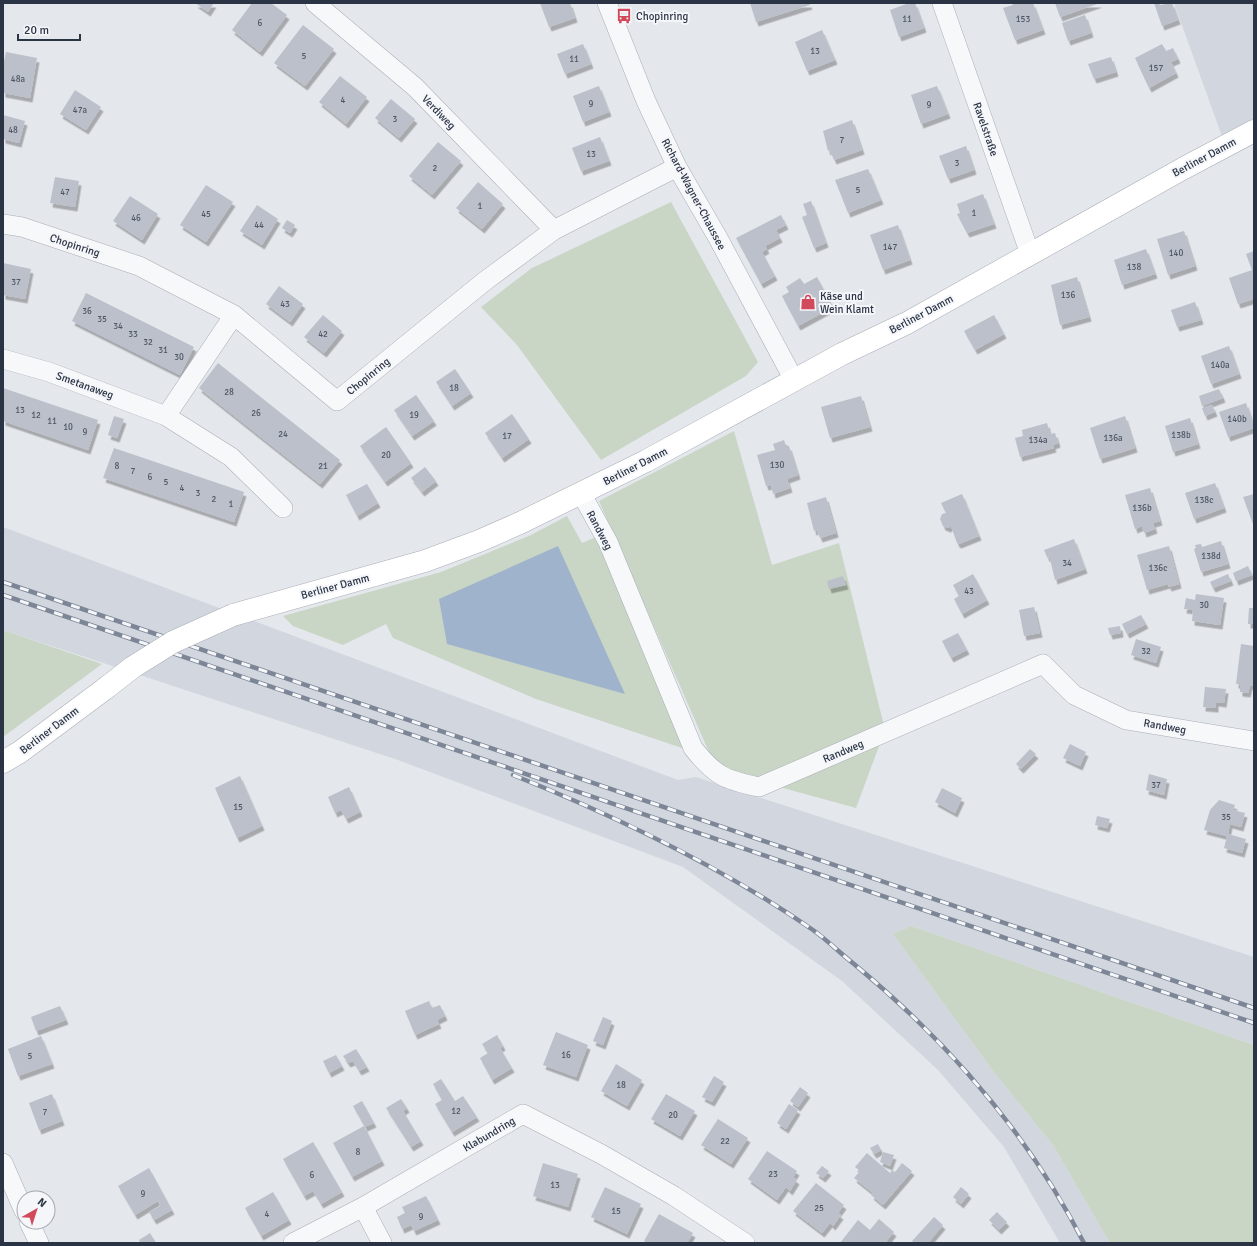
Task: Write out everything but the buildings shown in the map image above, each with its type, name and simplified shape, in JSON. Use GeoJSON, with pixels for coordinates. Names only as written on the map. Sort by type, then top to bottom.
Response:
{"type":"FeatureCollection","features":[{"type":"Feature","properties":{"kind":"main road","name":"Berliner Damm"},"geometry":{"type":"LineString","coordinates":[[3,762],[20,752],[133,667],[173,642],[233,615],[432,558],[479,542],[646,460],[842,354],[907,323],[1184,168],[1254,131]]}},
{"type":"Feature","properties":{"kind":"street","name":"Verdiweg"},"geometry":{"type":"LineString","coordinates":[[315,3],[415,87],[554,230]]}},
{"type":"Feature","properties":{"kind":"street","name":"Richard-Wagner-Chaussee"},"geometry":{"type":"LineString","coordinates":[[607,3],[646,101],[678,167],[794,380]]}},
{"type":"Feature","properties":{"kind":"street","name":"Ravelstraße"},"geometry":{"type":"LineString","coordinates":[[942,3],[1030,254]]}},
{"type":"Feature","properties":{"kind":"street","name":"Chopinring"},"geometry":{"type":"LineString","coordinates":[[3,224],[22,227],[139,266],[234,315],[337,401],[485,281],[554,230],[678,167]]}},
{"type":"Feature","properties":{"kind":"street"},"geometry":{"type":"LineString","coordinates":[[166,416],[234,315]]}},
{"type":"Feature","properties":{"kind":"street","name":"Smetanaweg"},"geometry":{"type":"LineString","coordinates":[[3,359],[49,372],[166,416],[231,457],[282,508]]}},
{"type":"Feature","properties":{"kind":"street","name":"Randweg"},"geometry":{"type":"LineString","coordinates":[[581,492],[608,542],[693,748],[706,765],[729,780],[758,787],[1044,664],[1074,695],[1126,720],[1254,741]]}},
{"type":"Feature","properties":{"kind":"street","name":"Klabundring"},"geometry":{"type":"LineString","coordinates":[[293,1243],[363,1207],[523,1114],[601,1154],[674,1196],[745,1243]]}},
{"type":"Feature","properties":{"kind":"street"},"geometry":{"type":"LineString","coordinates":[[3,1163],[16,1193]]}},
{"type":"Feature","properties":{"kind":"street"},"geometry":{"type":"LineString","coordinates":[[363,1207],[382,1243]]}},
{"type":"Feature","properties":{"kind":"street"},"geometry":{"type":"LineString","coordinates":[[33,1230],[39,1243]]}},
{"type":"Feature","properties":{"kind":"shaded area"},"geometry":{"type":"Polygon","coordinates":[[[1174,3],[1254,3],[1254,126],[1224,142],[1174,3]]]}},
{"type":"Feature","properties":{"kind":"shaded area"},"geometry":{"type":"Polygon","coordinates":[[[3,527],[678,780],[696,777],[1254,957],[1254,1045],[911,926],[893,934],[993,1071],[1053,1145],[1110,1243],[1060,1243],[1004,1147],[938,1070],[842,981],[683,867],[398,760],[3,630],[3,527]]]}},
{"type":"Feature","properties":{"kind":"green space"},"geometry":{"type":"Polygon","coordinates":[[[671,202],[758,362],[746,376],[601,460],[517,345],[481,307],[532,268],[671,202]]]}},
{"type":"Feature","properties":{"kind":"green space"},"geometry":{"type":"Polygon","coordinates":[[[734,431],[772,565],[839,543],[885,730],[856,808],[736,775],[712,759],[599,501],[734,431]]]}},
{"type":"Feature","properties":{"kind":"green space"},"geometry":{"type":"Polygon","coordinates":[[[567,516],[582,543],[596,537],[688,750],[536,699],[393,638],[386,624],[343,645],[293,626],[283,616],[441,572],[531,535],[567,516]]]}},
{"type":"Feature","properties":{"kind":"green space"},"geometry":{"type":"Polygon","coordinates":[[[3,630],[102,664],[3,737],[3,630]]]}},
{"type":"Feature","properties":{"kind":"green space"},"geometry":{"type":"Polygon","coordinates":[[[911,926],[1254,1045],[1254,1243],[1110,1243],[1053,1145],[993,1071],[893,934],[911,926]]]}},
{"type":"Feature","properties":{"kind":"water"},"geometry":{"type":"Polygon","coordinates":[[[558,546],[625,694],[447,644],[439,599],[558,546]]]}},
{"type":"Feature","properties":{"kind":"railway"},"geometry":{"type":"LineString","coordinates":[[3,582],[1254,1008]]}},
{"type":"Feature","properties":{"kind":"railway"},"geometry":{"type":"LineString","coordinates":[[3,595],[1254,1023]]}},
{"type":"Feature","properties":{"kind":"railway"},"geometry":{"type":"LineString","coordinates":[[513,775],[591,808],[668,844],[742,885],[778,907],[823,938],[888,994],[921,1025],[983,1092],[1012,1128],[1038,1165],[1062,1203],[1084,1243]]}},
{"type":"Feature","properties":{"kind":"place","name":"Chopinring"},"geometry":{"type":"Point","coordinates":[624,16]}},
{"type":"Feature","properties":{"kind":"place","name":"Käse und Wein Klamt"},"geometry":{"type":"Point","coordinates":[808,302]}}]}
